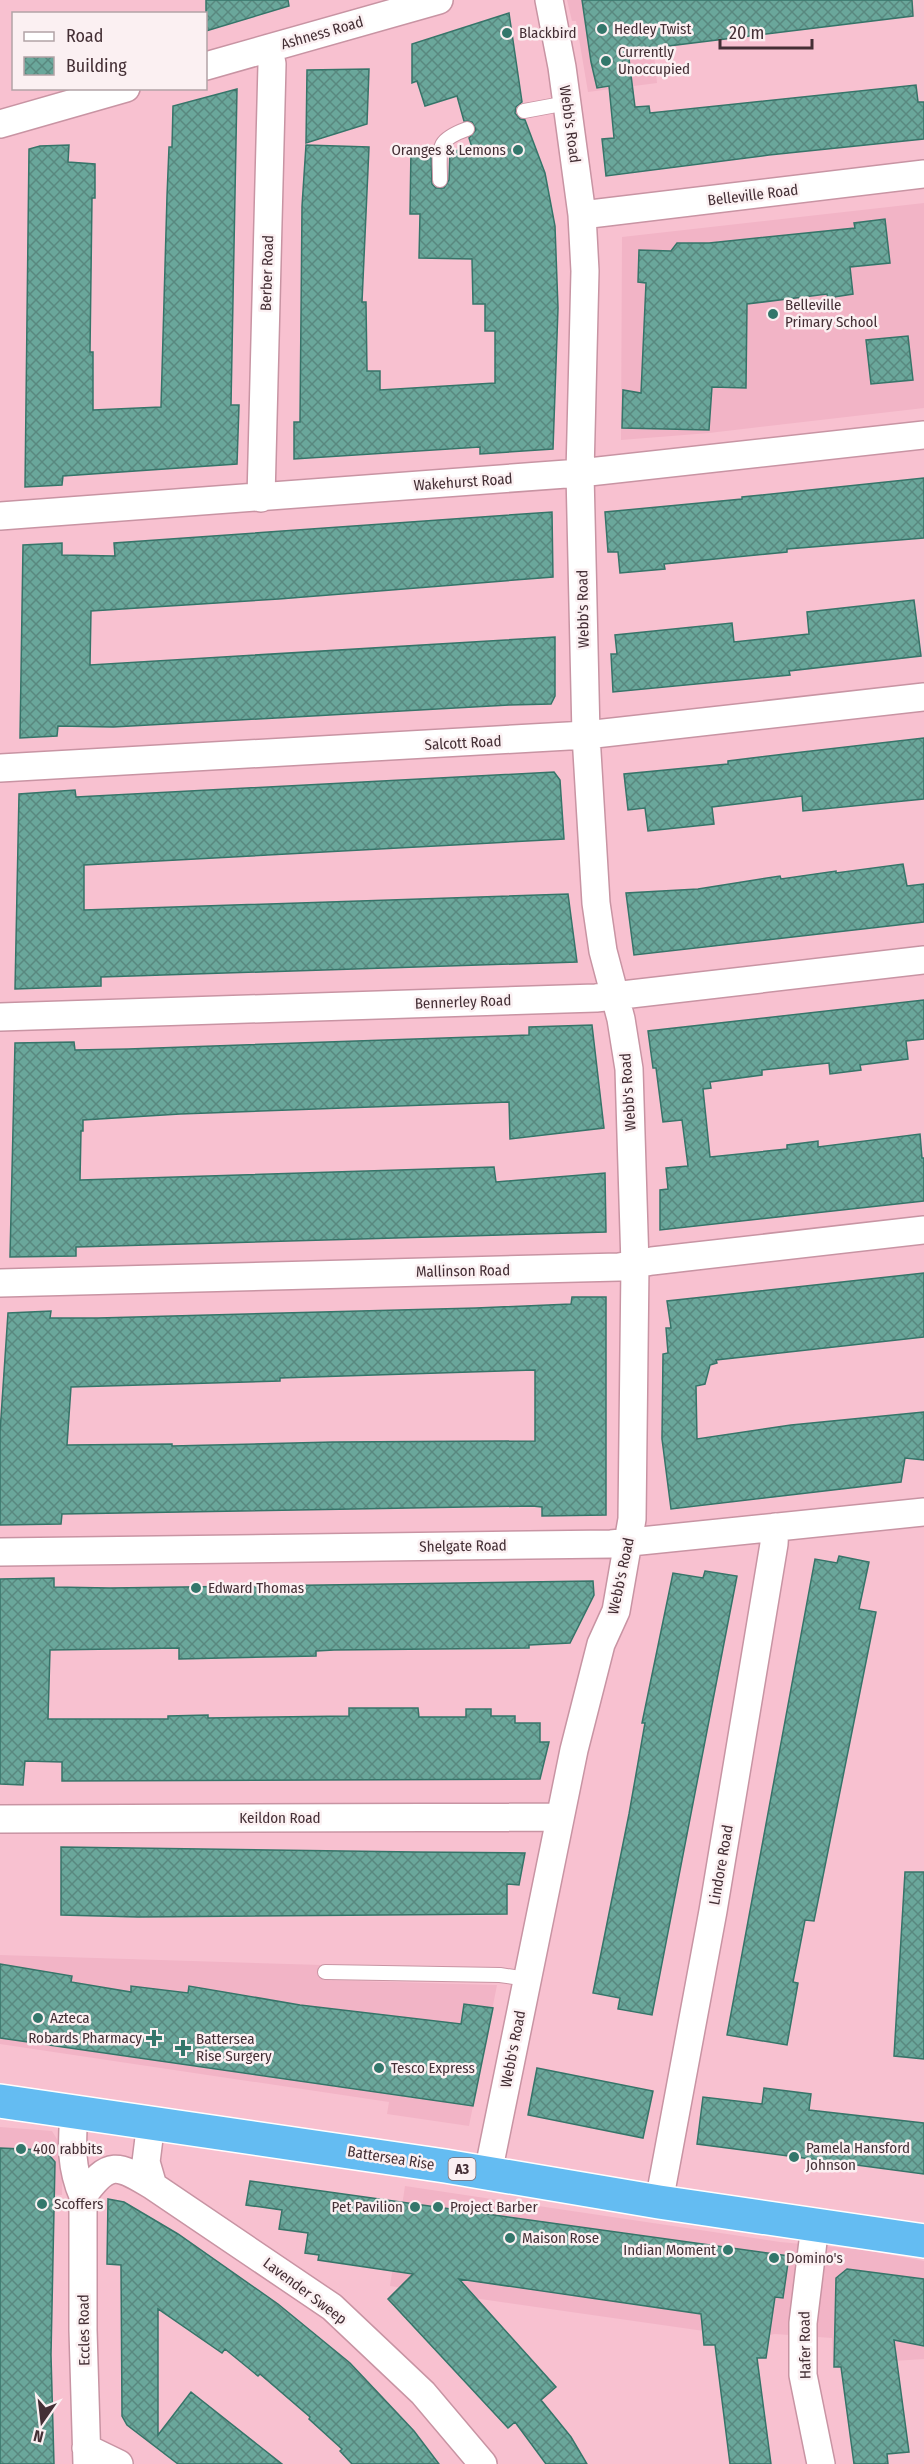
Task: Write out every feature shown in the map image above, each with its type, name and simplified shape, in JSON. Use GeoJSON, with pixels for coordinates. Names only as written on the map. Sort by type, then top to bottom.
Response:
{"type":"FeatureCollection","features":[{"type":"Feature","properties":{"kind":"highway","name":"Battersea Rise"},"geometry":{"type":"LineString","coordinates":[[0,2101],[488,2173],[659,2202],[924,2241]]}},
{"type":"Feature","properties":{"kind":"street","name":"Ashness Road"},"geometry":{"type":"LineString","coordinates":[[207,66],[439,0]]}},
{"type":"Feature","properties":{"kind":"street","name":"Webb's Road"},"geometry":{"type":"LineString","coordinates":[[488,2173],[560,1817],[591,1678],[601,1644],[616,1611],[632,1519],[635,1265],[628,1069],[621,1019],[603,951],[596,903],[586,735],[580,473],[584,293],[582,215],[567,103],[549,0]]}},
{"type":"Feature","properties":{"kind":"street","name":"Berber Road"},"geometry":{"type":"LineString","coordinates":[[261,498],[272,64],[269,48]]}},
{"type":"Feature","properties":{"kind":"street"},"geometry":{"type":"LineString","coordinates":[[0,124],[119,90]]}},
{"type":"Feature","properties":{"kind":"street","name":"Belleville Road"},"geometry":{"type":"LineString","coordinates":[[582,215],[924,174]]}},
{"type":"Feature","properties":{"kind":"street","name":"Wakehurst Road"},"geometry":{"type":"LineString","coordinates":[[0,516],[580,473],[924,435]]}},
{"type":"Feature","properties":{"kind":"street","name":"Salcott Road"},"geometry":{"type":"LineString","coordinates":[[0,768],[586,735],[924,696]]}},
{"type":"Feature","properties":{"kind":"street","name":"Bennerley Road"},"geometry":{"type":"LineString","coordinates":[[0,1017],[596,998],[924,960]]}},
{"type":"Feature","properties":{"kind":"street","name":"Mallinson Road"},"geometry":{"type":"LineString","coordinates":[[0,1282],[619,1268],[924,1230]]}},
{"type":"Feature","properties":{"kind":"street","name":"Shelgate Road"},"geometry":{"type":"LineString","coordinates":[[0,1552],[628,1542],[924,1512]]}},
{"type":"Feature","properties":{"kind":"street","name":"Lindore Road"},"geometry":{"type":"LineString","coordinates":[[659,2202],[713,1911],[775,1527]]}},
{"type":"Feature","properties":{"kind":"street","name":"Keildon Road"},"geometry":{"type":"LineString","coordinates":[[0,1819],[560,1817]]}},
{"type":"Feature","properties":{"kind":"street","name":"Eccles Road"},"geometry":{"type":"LineString","coordinates":[[74,2111],[73,2164],[83,2196],[87,2456]]}},
{"type":"Feature","properties":{"kind":"street"},"geometry":{"type":"LineString","coordinates":[[151,2122],[146,2163],[153,2186]]}},
{"type":"Feature","properties":{"kind":"street"},"geometry":{"type":"LineString","coordinates":[[83,2196],[102,2172],[108,2170],[119,2169],[153,2186]]}},
{"type":"Feature","properties":{"kind":"street","name":"Lavender Sweep"},"geometry":{"type":"LineString","coordinates":[[153,2186],[332,2307],[423,2393],[483,2464]]}},
{"type":"Feature","properties":{"kind":"street","name":"Hafer Road"},"geometry":{"type":"LineString","coordinates":[[815,2225],[803,2323],[803,2375],[821,2464]]}},
{"type":"Feature","properties":{"kind":"street"},"geometry":{"type":"LineString","coordinates":[[87,2456],[119,2464]]}},
{"type":"Feature","properties":{"kind":"lane"},"geometry":{"type":"LineString","coordinates":[[524,111],[567,103]]}},
{"type":"Feature","properties":{"kind":"lane"},"geometry":{"type":"LineString","coordinates":[[440,180],[440,148],[444,140],[467,129]]}},
{"type":"Feature","properties":{"kind":"lane"},"geometry":{"type":"LineString","coordinates":[[325,1972],[500,1975],[527,1979]]}},
{"type":"Feature","properties":{"kind":"shaded area"},"geometry":{"type":"Polygon","coordinates":[[[567,0],[648,0],[657,83],[588,92],[576,21],[572,21],[567,0]]]}},
{"type":"Feature","properties":{"kind":"shaded area","name":"Belleville Primary School"},"geometry":{"type":"Polygon","coordinates":[[[924,203],[924,408],[709,433],[621,440],[622,237],[924,203]]]}},
{"type":"Feature","properties":{"kind":"shaded area"},"geometry":{"type":"Polygon","coordinates":[[[0,1955],[322,1965],[323,1980],[497,1985],[469,2126],[387,2114],[389,2102],[0,2044],[0,1955]]]}},
{"type":"Feature","properties":{"kind":"shaded area"},"geometry":{"type":"Polygon","coordinates":[[[0,2127],[52,2131],[63,2149],[62,2195],[0,2192],[0,2127]]]}},
{"type":"Feature","properties":{"kind":"shaded area"},"geometry":{"type":"Polygon","coordinates":[[[405,2186],[780,2242],[866,2250],[924,2261],[924,2359],[833,2365],[832,2338],[775,2334],[753,2338],[390,2286],[405,2186]]]}},
{"type":"Feature","properties":{"kind":"building"},"geometry":{"type":"Polygon","coordinates":[[[206,0],[288,0],[289,6],[207,31],[206,0]]]}},
{"type":"Feature","properties":{"kind":"building"},"geometry":{"type":"Polygon","coordinates":[[[582,0],[912,0],[913,16],[628,51],[635,107],[649,106],[650,113],[916,85],[918,102],[924,102],[924,139],[769,155],[606,176],[602,139],[614,138],[609,86],[597,88],[582,0]]]}},
{"type":"Feature","properties":{"kind":"building"},"geometry":{"type":"Polygon","coordinates":[[[509,13],[522,102],[516,107],[515,113],[520,119],[525,120],[545,173],[555,226],[558,308],[553,449],[480,454],[480,447],[294,459],[294,422],[300,422],[302,206],[306,145],[369,147],[362,302],[366,302],[367,371],[380,371],[380,390],[495,383],[495,331],[485,331],[485,304],[473,304],[472,259],[419,258],[420,214],[410,214],[411,149],[431,149],[432,184],[436,188],[444,188],[449,180],[450,150],[473,151],[469,138],[476,130],[472,122],[464,121],[457,96],[425,106],[417,81],[412,83],[412,44],[509,13]]]}},
{"type":"Feature","properties":{"kind":"building"},"geometry":{"type":"Polygon","coordinates":[[[369,69],[367,124],[306,143],[307,70],[369,69]]]}},
{"type":"Feature","properties":{"kind":"building"},"geometry":{"type":"Polygon","coordinates":[[[237,89],[231,405],[239,405],[237,464],[63,476],[62,485],[25,487],[29,149],[40,146],[69,145],[68,162],[95,164],[95,198],[92,198],[90,352],[93,352],[93,410],[161,407],[167,196],[173,106],[237,89]]]}},
{"type":"Feature","properties":{"kind":"building"},"geometry":{"type":"Polygon","coordinates":[[[885,219],[890,263],[850,267],[853,294],[828,298],[827,294],[747,304],[746,388],[712,387],[709,430],[622,428],[623,390],[641,393],[646,283],[638,282],[639,250],[671,251],[677,243],[709,243],[855,228],[854,223],[885,219]]]}},
{"type":"Feature","properties":{"kind":"building"},"geometry":{"type":"Polygon","coordinates":[[[908,336],[913,380],[871,384],[866,340],[908,336]]]}},
{"type":"Feature","properties":{"kind":"building"},"geometry":{"type":"Polygon","coordinates":[[[924,478],[924,538],[787,549],[787,552],[664,564],[665,569],[620,573],[618,552],[608,552],[605,512],[924,478]]]}},
{"type":"Feature","properties":{"kind":"building"},"geometry":{"type":"Polygon","coordinates":[[[552,512],[553,577],[279,599],[91,611],[90,665],[555,637],[555,696],[551,704],[113,727],[58,726],[57,736],[20,738],[23,545],[62,543],[62,555],[115,556],[114,543],[552,512]]]}},
{"type":"Feature","properties":{"kind":"building"},"geometry":{"type":"Polygon","coordinates":[[[914,600],[921,656],[789,671],[790,675],[613,692],[611,654],[617,654],[615,635],[732,623],[734,642],[809,634],[807,612],[914,600]]]}},
{"type":"Feature","properties":{"kind":"building"},"geometry":{"type":"Polygon","coordinates":[[[924,738],[924,799],[803,811],[802,796],[712,807],[714,824],[648,831],[645,808],[628,810],[624,774],[728,764],[728,761],[924,738]]]}},
{"type":"Feature","properties":{"kind":"building"},"geometry":{"type":"Polygon","coordinates":[[[554,772],[560,780],[564,839],[84,865],[84,910],[568,894],[577,962],[101,977],[101,986],[15,989],[19,794],[75,790],[76,797],[554,772]]]}},
{"type":"Feature","properties":{"kind":"building"},"geometry":{"type":"Polygon","coordinates":[[[903,864],[907,886],[924,884],[924,922],[634,955],[626,893],[698,889],[780,876],[781,879],[903,864]]]}},
{"type":"Feature","properties":{"kind":"building"},"geometry":{"type":"Polygon","coordinates":[[[924,1000],[924,1039],[906,1041],[908,1059],[860,1065],[861,1070],[830,1074],[829,1063],[762,1070],[762,1075],[710,1082],[711,1088],[703,1089],[710,1157],[787,1149],[787,1145],[818,1141],[818,1147],[920,1134],[922,1158],[924,1158],[924,1201],[660,1230],[660,1190],[668,1189],[666,1168],[688,1166],[682,1120],[663,1122],[656,1068],[653,1068],[648,1031],[924,1000]]]}},
{"type":"Feature","properties":{"kind":"building"},"geometry":{"type":"Polygon","coordinates":[[[592,1025],[604,1128],[510,1139],[509,1102],[180,1114],[83,1120],[80,1180],[494,1167],[496,1182],[605,1173],[606,1232],[76,1247],[76,1256],[10,1257],[15,1043],[74,1042],[75,1050],[128,1049],[529,1035],[529,1027],[592,1025]]]}},
{"type":"Feature","properties":{"kind":"building"},"geometry":{"type":"Polygon","coordinates":[[[924,1273],[924,1337],[716,1360],[717,1363],[710,1365],[705,1384],[696,1386],[697,1439],[791,1425],[924,1412],[924,1460],[905,1458],[901,1482],[671,1509],[662,1439],[663,1354],[668,1353],[666,1328],[671,1328],[667,1301],[924,1273]]]}},
{"type":"Feature","properties":{"kind":"building"},"geometry":{"type":"Polygon","coordinates":[[[572,1297],[606,1297],[606,1515],[542,1516],[542,1507],[532,1506],[62,1514],[61,1524],[0,1525],[0,1432],[8,1313],[51,1311],[50,1318],[98,1318],[571,1304],[572,1297]],[[535,1370],[71,1387],[67,1445],[172,1444],[172,1446],[535,1441],[535,1370]]]}},
{"type":"Feature","properties":{"kind":"building"},"geometry":{"type":"Polygon","coordinates":[[[839,1556],[869,1562],[859,1609],[876,1612],[814,1921],[805,1920],[793,1982],[798,1983],[787,2045],[727,2035],[815,1559],[837,1563],[839,1556]]]}},
{"type":"Feature","properties":{"kind":"building"},"geometry":{"type":"Polygon","coordinates":[[[705,1571],[737,1576],[652,2015],[618,2009],[620,1998],[593,1993],[629,1814],[645,1723],[642,1723],[673,1573],[703,1578],[705,1571]]]}},
{"type":"Feature","properties":{"kind":"building"},"geometry":{"type":"Polygon","coordinates":[[[54,1578],[54,1587],[110,1588],[593,1581],[594,1595],[570,1643],[529,1645],[529,1648],[334,1650],[316,1651],[316,1656],[179,1659],[179,1648],[50,1650],[48,1719],[168,1719],[168,1716],[208,1715],[208,1718],[349,1716],[349,1708],[418,1708],[419,1717],[466,1717],[466,1709],[491,1709],[491,1716],[515,1716],[515,1723],[540,1723],[540,1742],[549,1742],[540,1779],[62,1781],[62,1762],[25,1761],[23,1785],[0,1784],[0,1579],[54,1578]]]}},
{"type":"Feature","properties":{"kind":"building"},"geometry":{"type":"Polygon","coordinates":[[[61,1847],[525,1853],[519,1885],[507,1884],[507,1914],[138,1917],[61,1915],[61,1847]]]}},
{"type":"Feature","properties":{"kind":"building"},"geometry":{"type":"Polygon","coordinates":[[[905,1872],[924,1872],[924,2059],[894,2056],[905,1872]]]}},
{"type":"Feature","properties":{"kind":"building"},"geometry":{"type":"Polygon","coordinates":[[[0,1964],[72,1976],[71,1982],[131,1992],[131,1986],[188,1993],[189,1986],[300,2005],[461,2024],[464,2004],[493,2008],[473,2106],[0,2038],[0,1964]]]}},
{"type":"Feature","properties":{"kind":"building"},"geometry":{"type":"Polygon","coordinates":[[[537,2068],[653,2091],[643,2138],[528,2115],[537,2068]]]}},
{"type":"Feature","properties":{"kind":"building"},"geometry":{"type":"Polygon","coordinates":[[[764,2088],[811,2094],[809,2110],[924,2123],[924,2174],[697,2144],[703,2097],[762,2104],[764,2088]]]}},
{"type":"Feature","properties":{"kind":"building"},"geometry":{"type":"Polygon","coordinates":[[[0,2148],[45,2150],[55,2162],[51,2355],[54,2464],[0,2464],[0,2148]]]}},
{"type":"Feature","properties":{"kind":"building"},"geometry":{"type":"Polygon","coordinates":[[[250,2181],[789,2256],[783,2298],[775,2297],[766,2358],[757,2358],[771,2464],[730,2464],[715,2345],[704,2345],[701,2314],[459,2279],[556,2387],[541,2400],[571,2437],[587,2464],[546,2464],[515,2422],[508,2428],[388,2299],[413,2274],[318,2260],[319,2255],[305,2253],[308,2233],[279,2229],[282,2210],[246,2205],[250,2181]]]}},
{"type":"Feature","properties":{"kind":"building"},"geometry":{"type":"Polygon","coordinates":[[[108,2199],[124,2202],[178,2234],[278,2304],[350,2363],[414,2431],[439,2464],[352,2464],[340,2451],[342,2449],[309,2419],[310,2417],[260,2374],[258,2376],[225,2349],[222,2353],[158,2309],[158,2435],[191,2392],[282,2464],[178,2464],[127,2425],[122,2416],[121,2265],[107,2264],[108,2199]]]}},
{"type":"Feature","properties":{"kind":"building"},"geometry":{"type":"Polygon","coordinates":[[[847,2269],[924,2279],[924,2346],[894,2340],[909,2452],[887,2454],[888,2464],[854,2464],[841,2367],[834,2367],[836,2278],[847,2269]]]}},
{"type":"Feature","properties":{"kind":"place","name":"Hedley Twist"},"geometry":{"type":"Point","coordinates":[602,29]}},
{"type":"Feature","properties":{"kind":"place","name":"Blackbird"},"geometry":{"type":"Point","coordinates":[507,33]}},
{"type":"Feature","properties":{"kind":"place","name":"Currently Unoccupied"},"geometry":{"type":"Point","coordinates":[606,61]}},
{"type":"Feature","properties":{"kind":"place","name":"Oranges & Lemons"},"geometry":{"type":"Point","coordinates":[518,150]}},
{"type":"Feature","properties":{"kind":"place","name":"Belleville Primary School"},"geometry":{"type":"Point","coordinates":[773,314]}},
{"type":"Feature","properties":{"kind":"place","name":"Edward Thomas"},"geometry":{"type":"Point","coordinates":[196,1588]}},
{"type":"Feature","properties":{"kind":"place","name":"Azteca"},"geometry":{"type":"Point","coordinates":[38,2018]}},
{"type":"Feature","properties":{"kind":"place","name":"Robards Pharmacy"},"geometry":{"type":"Point","coordinates":[154,2038]}},
{"type":"Feature","properties":{"kind":"place","name":"Battersea Rise Surgery"},"geometry":{"type":"Point","coordinates":[183,2048]}},
{"type":"Feature","properties":{"kind":"place","name":"Tesco Express"},"geometry":{"type":"Point","coordinates":[379,2068]}},
{"type":"Feature","properties":{"kind":"place","name":"400 rabbits"},"geometry":{"type":"Point","coordinates":[21,2149]}},
{"type":"Feature","properties":{"kind":"place","name":"Pamela Hansford Johnson"},"geometry":{"type":"Point","coordinates":[794,2157]}},
{"type":"Feature","properties":{"kind":"place","name":"Scoffers"},"geometry":{"type":"Point","coordinates":[42,2204]}},
{"type":"Feature","properties":{"kind":"place","name":"Pet Pavilion"},"geometry":{"type":"Point","coordinates":[415,2207]}},
{"type":"Feature","properties":{"kind":"place","name":"Project Barber"},"geometry":{"type":"Point","coordinates":[438,2207]}},
{"type":"Feature","properties":{"kind":"place","name":"Maison Rose"},"geometry":{"type":"Point","coordinates":[510,2238]}},
{"type":"Feature","properties":{"kind":"place","name":"Indian Moment"},"geometry":{"type":"Point","coordinates":[728,2250]}},
{"type":"Feature","properties":{"kind":"place","name":"Domino's"},"geometry":{"type":"Point","coordinates":[774,2258]}}]}
